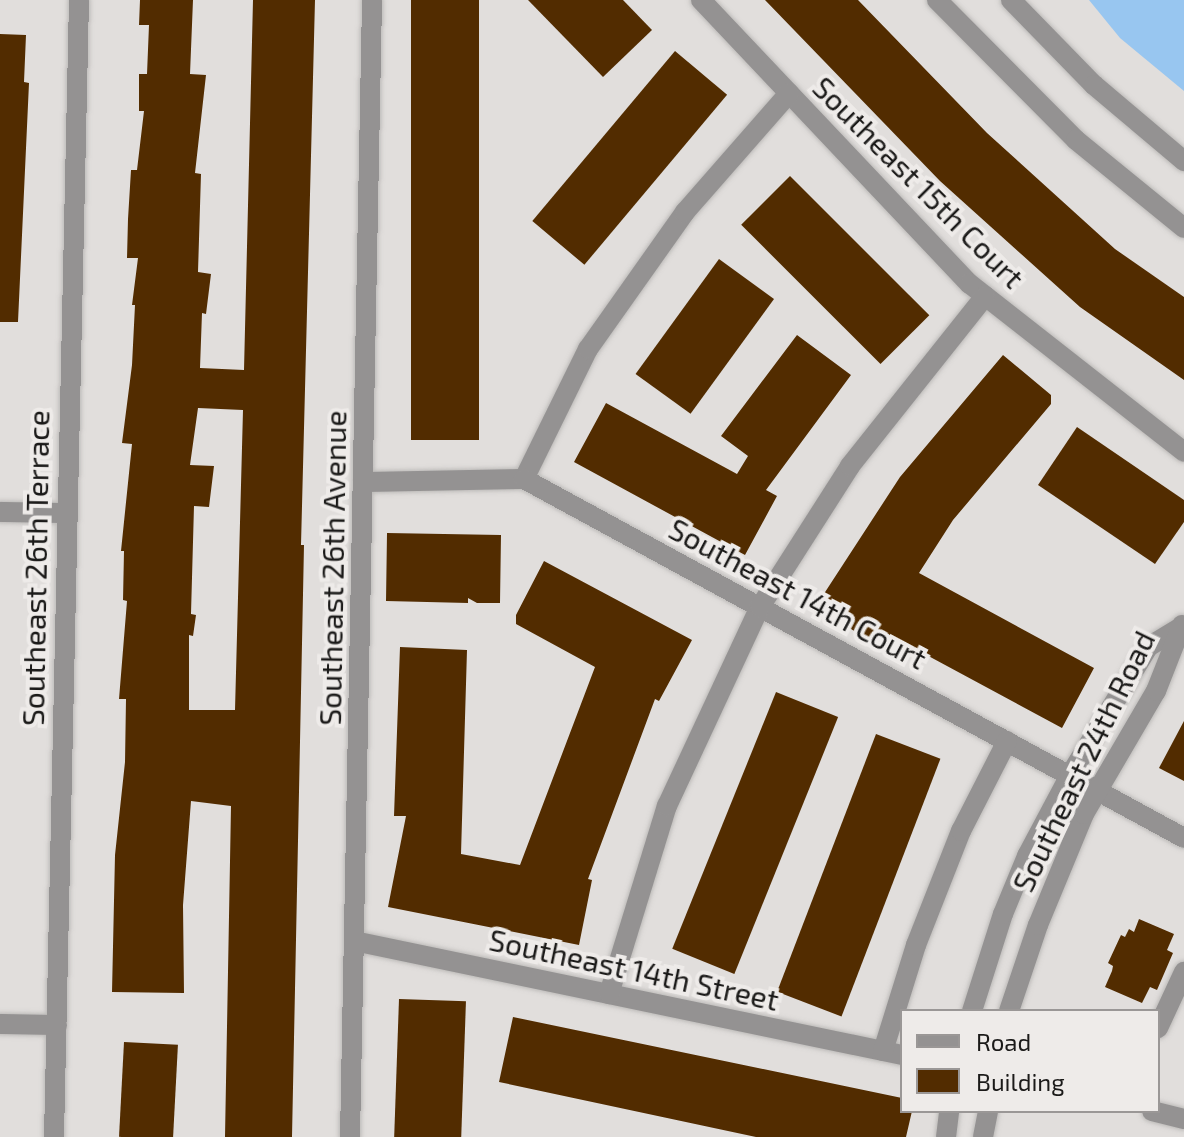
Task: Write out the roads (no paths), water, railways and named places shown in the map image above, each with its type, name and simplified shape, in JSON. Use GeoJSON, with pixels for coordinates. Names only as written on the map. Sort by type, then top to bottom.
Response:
{"type":"FeatureCollection","features":[{"type":"Feature","properties":{"kind":"street","name":"Southeast 26th Terrace"},"geometry":{"type":"LineString","coordinates":[[54,1137],[79,0]]}},
{"type":"Feature","properties":{"kind":"street","name":"Southeast 26th Avenue"},"geometry":{"type":"LineString","coordinates":[[350,1137],[372,0]]}},
{"type":"Feature","properties":{"kind":"street","name":"Southeast 15th Court"},"geometry":{"type":"LineString","coordinates":[[701,0],[985,296],[1184,452]]}},
{"type":"Feature","properties":{"kind":"street"},"geometry":{"type":"LineString","coordinates":[[937,0],[1076,140],[1184,228]]}},
{"type":"Feature","properties":{"kind":"street"},"geometry":{"type":"LineString","coordinates":[[1011,0],[1094,85],[1184,161]]}},
{"type":"Feature","properties":{"kind":"street"},"geometry":{"type":"LineString","coordinates":[[524,479],[588,349],[685,212],[789,93]]}},
{"type":"Feature","properties":{"kind":"street"},"geometry":{"type":"LineString","coordinates":[[609,994],[667,806],[760,607],[850,466],[985,296]]}},
{"type":"Feature","properties":{"kind":"street","name":"Southeast 14th Court"},"geometry":{"type":"LineString","coordinates":[[363,482],[524,479],[1099,789],[1184,838]]}},
{"type":"Feature","properties":{"kind":"street"},"geometry":{"type":"LineString","coordinates":[[0,512],[66,513]]}},
{"type":"Feature","properties":{"kind":"street","name":"Southeast 24th Road"},"geometry":{"type":"LineString","coordinates":[[973,1009],[1003,914],[1027,856],[1070,775],[1148,647],[1183,626]]}},
{"type":"Feature","properties":{"kind":"street","name":"Southeast 24th Road"},"geometry":{"type":"LineString","coordinates":[[1010,1009],[1038,925],[1084,814],[1156,691],[1183,626]]}},
{"type":"Feature","properties":{"kind":"street"},"geometry":{"type":"LineString","coordinates":[[902,1009],[916,945],[961,831],[1007,741]]}},
{"type":"Feature","properties":{"kind":"street","name":"Southeast 14th Street"},"geometry":{"type":"LineString","coordinates":[[354,941],[892,1053]]}},
{"type":"Feature","properties":{"kind":"street"},"geometry":{"type":"LineString","coordinates":[[1160,1024],[1184,972]]}},
{"type":"Feature","properties":{"kind":"street"},"geometry":{"type":"LineString","coordinates":[[892,1053],[900,1017]]}},
{"type":"Feature","properties":{"kind":"street"},"geometry":{"type":"LineString","coordinates":[[0,1024],[57,1025]]}},
{"type":"Feature","properties":{"kind":"street"},"geometry":{"type":"LineString","coordinates":[[946,1137],[949,1113]]}},
{"type":"Feature","properties":{"kind":"street"},"geometry":{"type":"LineString","coordinates":[[983,1137],[988,1113]]}},
{"type":"Feature","properties":{"kind":"street"},"geometry":{"type":"LineString","coordinates":[[1160,1113],[1184,1119]]}},
{"type":"Feature","properties":{"kind":"water"},"geometry":{"type":"Polygon","coordinates":[[[1089,0],[1184,0],[1184,91],[1120,38],[1089,0]]]}}]}
